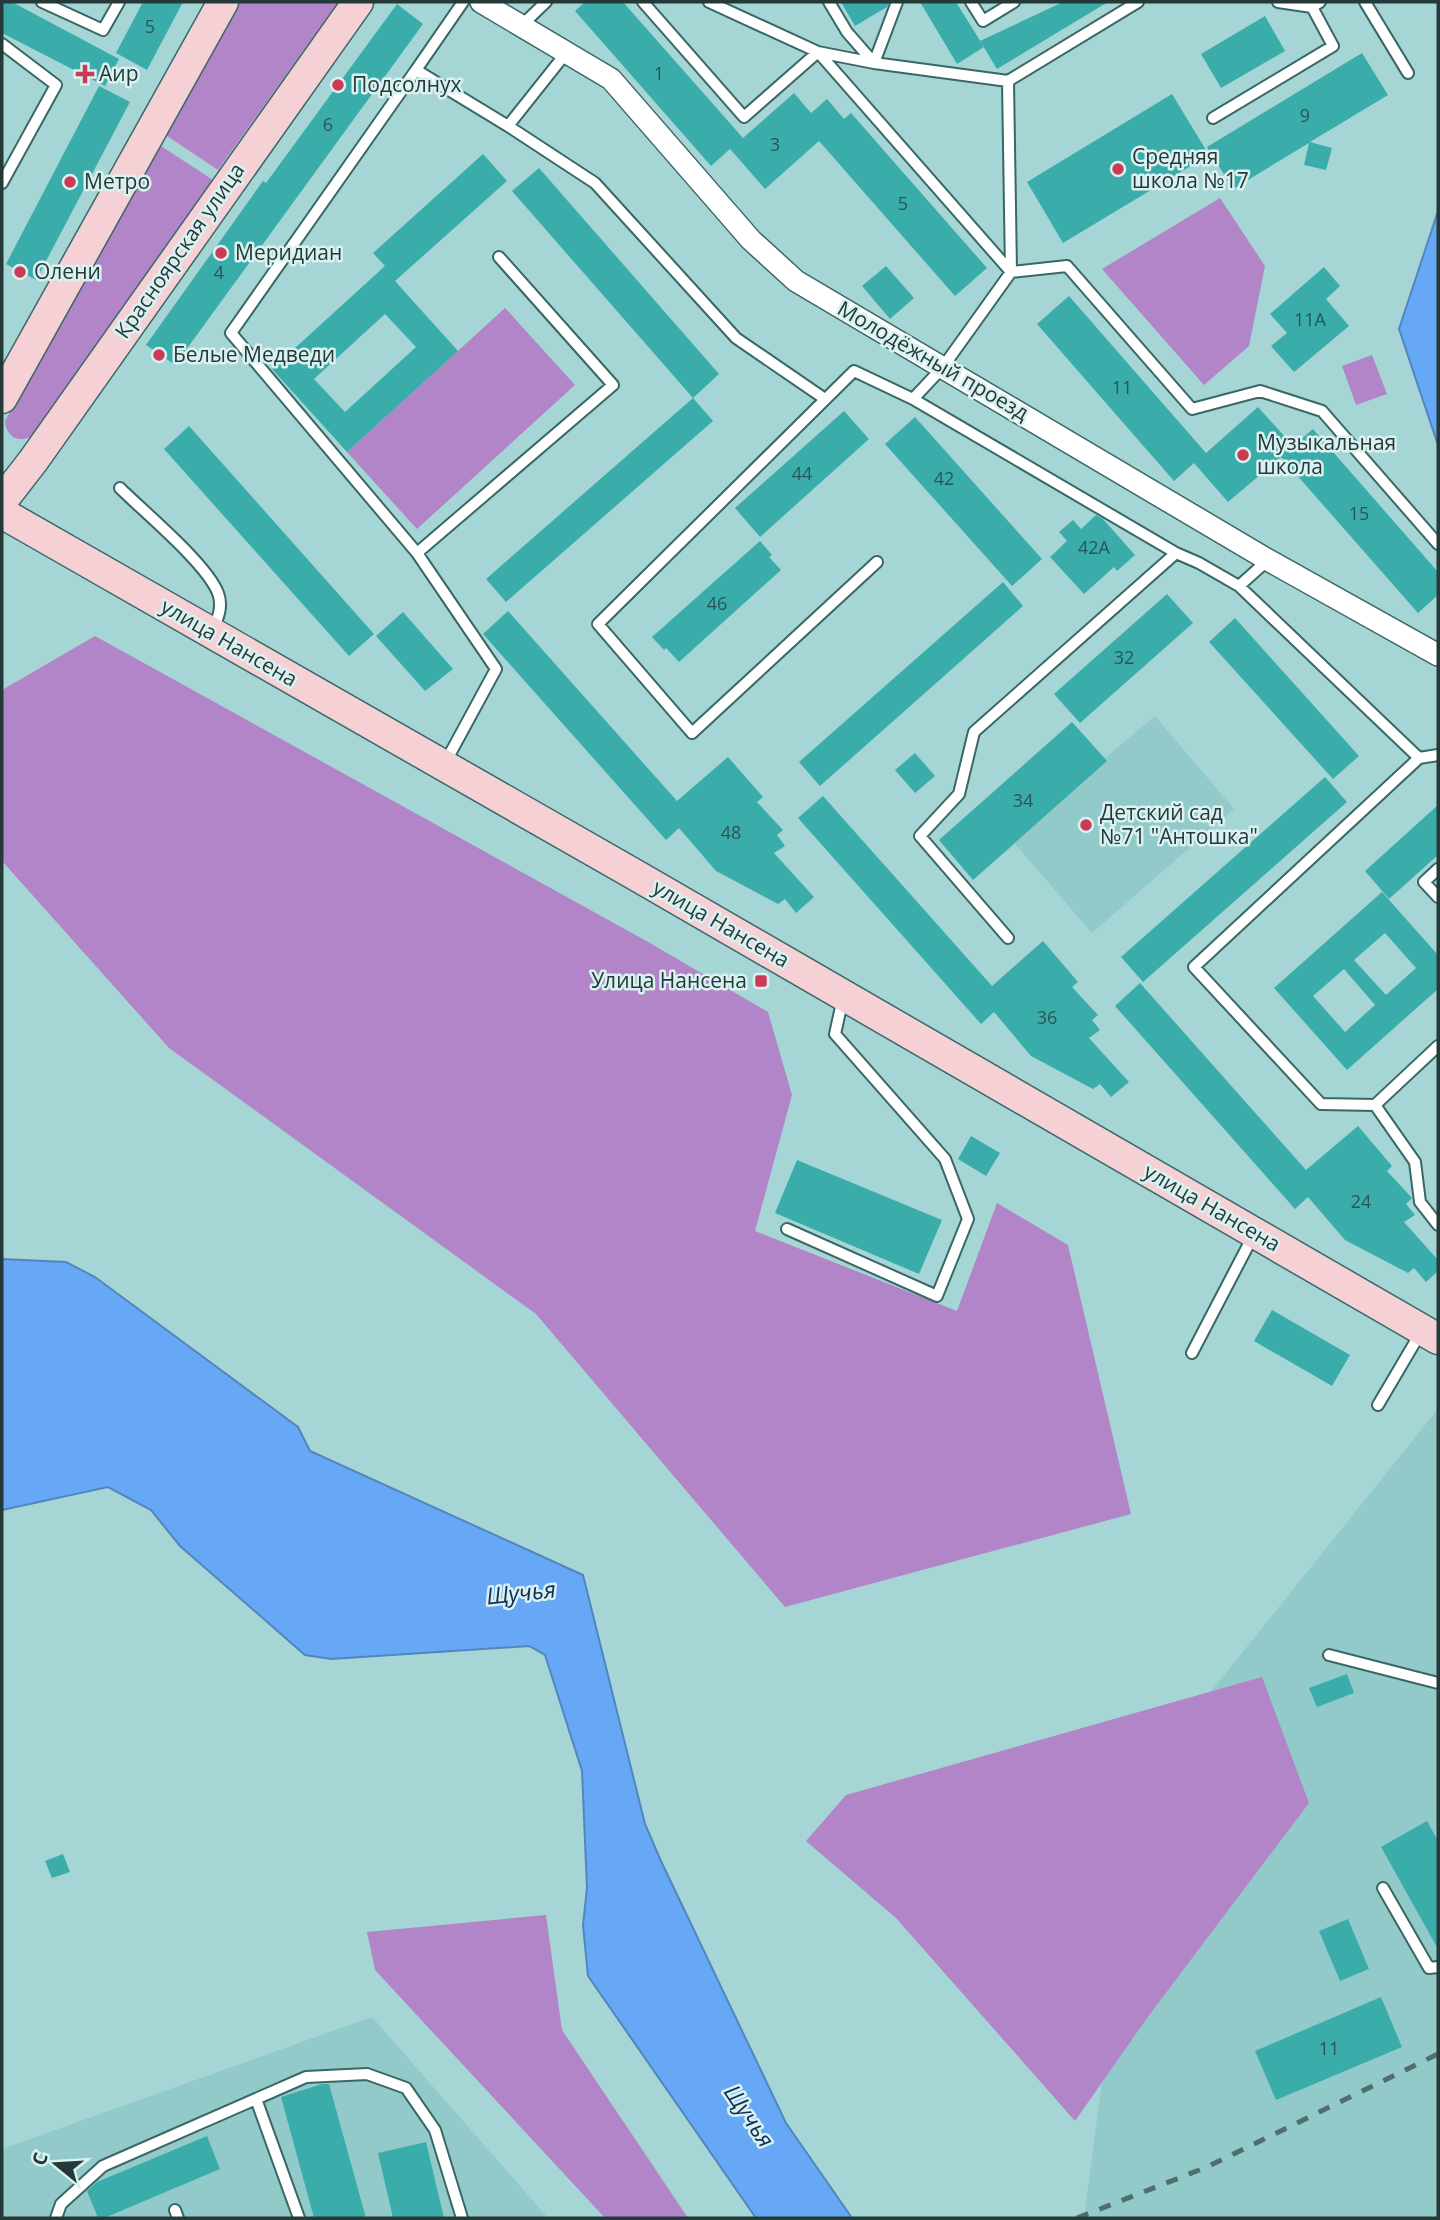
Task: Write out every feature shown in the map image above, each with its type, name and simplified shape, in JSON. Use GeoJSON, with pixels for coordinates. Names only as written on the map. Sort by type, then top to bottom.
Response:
{"type":"FeatureCollection","features":[{"type":"Feature","properties":{"kind":"street"},"geometry":{"type":"LineString","coordinates":[[2,398],[223,2]]}},
{"type":"Feature","properties":{"kind":"street","name":"Красноярская улица"},"geometry":{"type":"LineString","coordinates":[[2,501],[358,2]]}},
{"type":"Feature","properties":{"kind":"street","name":"Молодёжный проезд"},"geometry":{"type":"LineString","coordinates":[[481,2],[611,79],[751,240],[796,281],[1268,560],[1438,655]]}},
{"type":"Feature","properties":{"kind":"street","name":"улица Нансена"},"geometry":{"type":"LineString","coordinates":[[2,513],[1430,1335]]}},
{"type":"Feature","properties":{"kind":"lane"},"geometry":{"type":"LineString","coordinates":[[42,2],[103,30],[120,2]]}},
{"type":"Feature","properties":{"kind":"lane"},"geometry":{"type":"LineString","coordinates":[[443,765],[496,669],[417,553],[231,332],[463,2]]}},
{"type":"Feature","properties":{"kind":"lane"},"geometry":{"type":"LineString","coordinates":[[521,26],[546,2]]}},
{"type":"Feature","properties":{"kind":"lane"},"geometry":{"type":"LineString","coordinates":[[643,2],[744,117],[818,52]]}},
{"type":"Feature","properties":{"kind":"lane"},"geometry":{"type":"LineString","coordinates":[[709,2],[818,52],[874,63],[1008,81],[1138,2]]}},
{"type":"Feature","properties":{"kind":"lane"},"geometry":{"type":"LineString","coordinates":[[829,2],[847,32],[874,63]]}},
{"type":"Feature","properties":{"kind":"lane"},"geometry":{"type":"LineString","coordinates":[[874,63],[897,2]]}},
{"type":"Feature","properties":{"kind":"lane"},"geometry":{"type":"LineString","coordinates":[[971,2],[983,21],[1014,2]]}},
{"type":"Feature","properties":{"kind":"lane"},"geometry":{"type":"LineString","coordinates":[[1213,118],[1333,46],[1316,4],[1278,2]]}},
{"type":"Feature","properties":{"kind":"lane"},"geometry":{"type":"LineString","coordinates":[[1365,2],[1408,73]]}},
{"type":"Feature","properties":{"kind":"lane"},"geometry":{"type":"LineString","coordinates":[[2,44],[56,85],[2,183]]}},
{"type":"Feature","properties":{"kind":"lane"},"geometry":{"type":"LineString","coordinates":[[508,126],[566,52]]}},
{"type":"Feature","properties":{"kind":"lane"},"geometry":{"type":"LineString","coordinates":[[818,52],[1011,272]]}},
{"type":"Feature","properties":{"kind":"lane"},"geometry":{"type":"LineString","coordinates":[[416,70],[595,183],[736,338],[825,399]]}},
{"type":"Feature","properties":{"kind":"lane"},"geometry":{"type":"LineString","coordinates":[[913,399],[943,367],[1011,272],[1008,81]]}},
{"type":"Feature","properties":{"kind":"lane"},"geometry":{"type":"LineString","coordinates":[[417,553],[613,385],[499,257]]}},
{"type":"Feature","properties":{"kind":"lane"},"geometry":{"type":"LineString","coordinates":[[1011,272],[1067,266],[1192,409],[1261,391],[1322,411],[1438,544]]}},
{"type":"Feature","properties":{"kind":"lane"},"geometry":{"type":"LineString","coordinates":[[877,562],[692,733],[598,624],[854,371],[913,399],[1176,553],[1199,562],[1239,586],[1419,758]]}},
{"type":"Feature","properties":{"kind":"lane"},"geometry":{"type":"LineString","coordinates":[[120,488],[207,574],[219,595],[220,614],[212,633]]}},
{"type":"Feature","properties":{"kind":"lane"},"geometry":{"type":"LineString","coordinates":[[1008,937],[920,836],[959,794],[974,732],[1176,553]]}},
{"type":"Feature","properties":{"kind":"lane"},"geometry":{"type":"LineString","coordinates":[[1239,586],[1268,560]]}},
{"type":"Feature","properties":{"kind":"lane"},"geometry":{"type":"LineString","coordinates":[[1438,755],[1419,758],[1194,967],[1321,1104],[1375,1104],[1438,1046]]}},
{"type":"Feature","properties":{"kind":"lane"},"geometry":{"type":"LineString","coordinates":[[1438,869],[1424,882],[1438,897]]}},
{"type":"Feature","properties":{"kind":"lane"},"geometry":{"type":"LineString","coordinates":[[787,1229],[937,1296],[968,1219],[946,1159],[835,1034],[844,996]]}},
{"type":"Feature","properties":{"kind":"lane"},"geometry":{"type":"LineString","coordinates":[[1375,1104],[1415,1163],[1420,1202],[1438,1225]]}},
{"type":"Feature","properties":{"kind":"lane"},"geometry":{"type":"LineString","coordinates":[[1192,1353],[1255,1233]]}},
{"type":"Feature","properties":{"kind":"lane"},"geometry":{"type":"LineString","coordinates":[[1378,1405],[1430,1335]]}},
{"type":"Feature","properties":{"kind":"lane"},"geometry":{"type":"LineString","coordinates":[[1329,1655],[1438,1683]]}},
{"type":"Feature","properties":{"kind":"lane"},"geometry":{"type":"LineString","coordinates":[[1383,1888],[1429,1968],[1438,1967]]}},
{"type":"Feature","properties":{"kind":"lane"},"geometry":{"type":"LineString","coordinates":[[56,2218],[61,2204],[103,2166],[306,2077],[367,2074],[406,2088],[435,2130],[462,2218]]}},
{"type":"Feature","properties":{"kind":"lane"},"geometry":{"type":"LineString","coordinates":[[256,2099],[299,2218]]}},
{"type":"Feature","properties":{"kind":"shaded area"},"geometry":{"type":"Polygon","coordinates":[[[240,2],[338,2],[218,170],[164,134],[240,2]]]}},
{"type":"Feature","properties":{"kind":"shaded area"},"geometry":{"type":"Polygon","coordinates":[[[158,144],[213,180],[31,437],[17,439],[8,431],[5,421],[158,144]]]}},
{"type":"Feature","properties":{"kind":"shaded area"},"geometry":{"type":"Polygon","coordinates":[[[1220,198],[1265,266],[1249,346],[1204,385],[1102,269],[1220,198]]]}},
{"type":"Feature","properties":{"kind":"shaded area"},"geometry":{"type":"Polygon","coordinates":[[[505,308],[575,385],[417,529],[347,452],[505,308]]]}},
{"type":"Feature","properties":{"kind":"shaded area"},"geometry":{"type":"Polygon","coordinates":[[[1372,355],[1387,394],[1356,405],[1342,366],[1372,355]]]}},
{"type":"Feature","properties":{"kind":"shaded area"},"geometry":{"type":"Polygon","coordinates":[[[95,636],[650,943],[768,1012],[792,1095],[755,1231],[957,1311],[997,1203],[1068,1245],[1131,1514],[785,1607],[536,1314],[169,1048],[2,861],[2,690],[95,636]]]}},
{"type":"Feature","properties":{"kind":"shaded area","name":"Детский сад №71 \"Антошка\""},"geometry":{"type":"Polygon","coordinates":[[[1155,716],[1234,809],[1092,933],[1015,844],[973,880],[939,840],[1072,722],[1105,758],[1155,716]]]}},
{"type":"Feature","properties":{"kind":"shaded area"},"geometry":{"type":"Polygon","coordinates":[[[1438,1409],[1438,2218],[1084,2218],[1115,1982],[1192,1715],[1438,1409]]]}},
{"type":"Feature","properties":{"kind":"shaded area"},"geometry":{"type":"Polygon","coordinates":[[[1262,1677],[1309,1803],[1147,2018],[1075,2121],[896,1918],[806,1841],[846,1795],[1262,1677]]]}},
{"type":"Feature","properties":{"kind":"shaded area"},"geometry":{"type":"Polygon","coordinates":[[[546,1915],[562,2030],[688,2218],[605,2218],[375,1970],[367,1932],[546,1915]]]}},
{"type":"Feature","properties":{"kind":"shaded area"},"geometry":{"type":"Polygon","coordinates":[[[372,2017],[548,2218],[2,2218],[2,2149],[372,2017]]]}},
{"type":"Feature","properties":{"kind":"water"},"geometry":{"type":"Polygon","coordinates":[[[1438,211],[1438,445],[1399,329],[1438,211]]]}},
{"type":"Feature","properties":{"kind":"water","name":"Щучья"},"geometry":{"type":"Polygon","coordinates":[[[2,1259],[66,1262],[95,1277],[298,1427],[310,1451],[583,1575],[645,1824],[786,2123],[852,2218],[756,2218],[588,1976],[583,1925],[587,1888],[582,1771],[545,1655],[529,1646],[331,1659],[305,1655],[180,1546],[151,1510],[108,1487],[2,1510],[2,1259]]]}},
{"type":"Feature","properties":{"kind":"building"},"geometry":{"type":"Polygon","coordinates":[[[2,2],[12,2],[119,59],[105,86],[2,33],[2,2]]]}},
{"type":"Feature","properties":{"kind":"building"},"geometry":{"type":"Polygon","coordinates":[[[143,2],[183,2],[147,70],[116,53],[143,2]]]}},
{"type":"Feature","properties":{"kind":"building"},"geometry":{"type":"Polygon","coordinates":[[[585,2],[623,2],[743,138],[794,93],[811,113],[827,99],[844,119],[851,113],[987,268],[955,296],[819,141],[765,189],[730,149],[711,166],[575,11],[585,2]]]}},
{"type":"Feature","properties":{"kind":"building"},"geometry":{"type":"Polygon","coordinates":[[[841,2],[889,2],[887,7],[855,26],[841,2]]]}},
{"type":"Feature","properties":{"kind":"building"},"geometry":{"type":"Polygon","coordinates":[[[920,2],[956,2],[984,47],[957,64],[920,2]]]}},
{"type":"Feature","properties":{"kind":"building"},"geometry":{"type":"Polygon","coordinates":[[[1063,2],[1108,2],[997,69],[980,41],[1063,2]]]}},
{"type":"Feature","properties":{"kind":"building"},"geometry":{"type":"Polygon","coordinates":[[[397,4],[423,24],[175,365],[146,345],[263,181],[266,183],[397,4]]]}},
{"type":"Feature","properties":{"kind":"building"},"geometry":{"type":"Polygon","coordinates":[[[1265,16],[1285,51],[1221,88],[1201,54],[1265,16]]]}},
{"type":"Feature","properties":{"kind":"building"},"geometry":{"type":"Polygon","coordinates":[[[1362,53],[1388,95],[1310,142],[1332,148],[1326,170],[1304,165],[1309,143],[1233,189],[1207,147],[1362,53]]]}},
{"type":"Feature","properties":{"kind":"building"},"geometry":{"type":"Polygon","coordinates":[[[99,86],[130,102],[36,280],[6,264],[99,86]]]}},
{"type":"Feature","properties":{"kind":"building","name":"Средняя школа №17"},"geometry":{"type":"Polygon","coordinates":[[[1172,94],[1209,155],[1063,243],[1027,182],[1172,94]]]}},
{"type":"Feature","properties":{"kind":"building"},"geometry":{"type":"Polygon","coordinates":[[[483,154],[507,181],[395,281],[458,351],[347,452],[272,369],[385,266],[373,253],[483,154]],[[385,314],[314,379],[345,412],[416,347],[385,314]]]}},
{"type":"Feature","properties":{"kind":"building"},"geometry":{"type":"Polygon","coordinates":[[[539,168],[719,374],[693,398],[512,191],[539,168]]]}},
{"type":"Feature","properties":{"kind":"building"},"geometry":{"type":"Polygon","coordinates":[[[886,266],[914,298],[890,319],[862,286],[886,266]]]}},
{"type":"Feature","properties":{"kind":"building"},"geometry":{"type":"Polygon","coordinates":[[[1324,267],[1340,286],[1326,299],[1349,326],[1294,372],[1271,346],[1287,333],[1270,314],[1324,267]]]}},
{"type":"Feature","properties":{"kind":"building"},"geometry":{"type":"Polygon","coordinates":[[[1069,296],[1206,453],[1258,407],[1293,446],[1313,429],[1438,572],[1438,595],[1418,613],[1281,457],[1228,502],[1194,463],[1174,481],[1037,324],[1069,296]]]}},
{"type":"Feature","properties":{"kind":"building"},"geometry":{"type":"Polygon","coordinates":[[[693,398],[713,421],[506,602],[486,579],[693,398]]]}},
{"type":"Feature","properties":{"kind":"building"},"geometry":{"type":"Polygon","coordinates":[[[844,411],[869,439],[760,537],[735,508],[844,411]]]}},
{"type":"Feature","properties":{"kind":"building"},"geometry":{"type":"Polygon","coordinates":[[[915,417],[1042,559],[1012,586],[885,444],[915,417]]]}},
{"type":"Feature","properties":{"kind":"building"},"geometry":{"type":"Polygon","coordinates":[[[189,426],[374,634],[349,656],[164,449],[189,426]]]}},
{"type":"Feature","properties":{"kind":"building"},"geometry":{"type":"Polygon","coordinates":[[[1096,515],[1103,519],[1135,555],[1117,571],[1114,567],[1084,594],[1050,557],[1067,541],[1059,532],[1073,520],[1081,529],[1096,515]]]}},
{"type":"Feature","properties":{"kind":"building"},"geometry":{"type":"Polygon","coordinates":[[[760,541],[781,570],[679,662],[652,637],[760,541]]]}},
{"type":"Feature","properties":{"kind":"building"},"geometry":{"type":"Polygon","coordinates":[[[1003,582],[1023,606],[820,786],[799,762],[1003,582]]]}},
{"type":"Feature","properties":{"kind":"building"},"geometry":{"type":"Polygon","coordinates":[[[1167,594],[1193,623],[1080,723],[1054,694],[1167,594]]]}},
{"type":"Feature","properties":{"kind":"building"},"geometry":{"type":"Polygon","coordinates":[[[508,611],[677,801],[728,757],[763,797],[757,802],[783,830],[777,835],[785,846],[774,853],[814,897],[796,913],[785,899],[778,904],[716,871],[679,828],[666,840],[483,634],[508,611]]]}},
{"type":"Feature","properties":{"kind":"building"},"geometry":{"type":"Polygon","coordinates":[[[403,612],[453,669],[425,691],[376,636],[403,612]]]}},
{"type":"Feature","properties":{"kind":"building"},"geometry":{"type":"Polygon","coordinates":[[[1235,618],[1359,756],[1333,779],[1209,642],[1235,618]]]}},
{"type":"Feature","properties":{"kind":"building"},"geometry":{"type":"Polygon","coordinates":[[[1072,722],[1107,761],[973,880],[939,840],[1072,722]]]}},
{"type":"Feature","properties":{"kind":"building"},"geometry":{"type":"Polygon","coordinates":[[[915,753],[935,776],[915,793],[895,770],[915,753]]]}},
{"type":"Feature","properties":{"kind":"building"},"geometry":{"type":"Polygon","coordinates":[[[1325,777],[1347,802],[1143,982],[1121,957],[1325,777]]]}},
{"type":"Feature","properties":{"kind":"building"},"geometry":{"type":"Polygon","coordinates":[[[823,796],[992,986],[1043,941],[1078,982],[1072,987],[1098,1015],[1092,1020],[1100,1030],[1089,1038],[1129,1082],[1111,1097],[1100,1084],[1093,1089],[1031,1056],[994,1012],[981,1024],[798,818],[823,796]]]}},
{"type":"Feature","properties":{"kind":"building"},"geometry":{"type":"Polygon","coordinates":[[[1438,805],[1438,855],[1389,899],[1365,871],[1438,805]]]}},
{"type":"Feature","properties":{"kind":"building"},"geometry":{"type":"Polygon","coordinates":[[[1382,892],[1438,955],[1438,989],[1347,1070],[1274,988],[1382,892]],[[1385,933],[1354,960],[1386,995],[1416,968],[1385,933]],[[1344,969],[1313,996],[1345,1032],[1375,1005],[1344,969]]]}},
{"type":"Feature","properties":{"kind":"building"},"geometry":{"type":"Polygon","coordinates":[[[1140,983],[1306,1170],[1358,1126],[1392,1166],[1387,1171],[1412,1198],[1406,1204],[1415,1215],[1404,1222],[1438,1260],[1438,1271],[1426,1282],[1414,1268],[1408,1273],[1345,1240],[1308,1197],[1295,1209],[1115,1006],[1140,983]]]}},
{"type":"Feature","properties":{"kind":"building"},"geometry":{"type":"Polygon","coordinates":[[[971,1136],[1000,1153],[986,1176],[958,1159],[971,1136]]]}},
{"type":"Feature","properties":{"kind":"building"},"geometry":{"type":"Polygon","coordinates":[[[797,1160],[942,1220],[919,1274],[775,1213],[797,1160]]]}},
{"type":"Feature","properties":{"kind":"building"},"geometry":{"type":"Polygon","coordinates":[[[1272,1310],[1350,1355],[1332,1386],[1254,1341],[1272,1310]]]}},
{"type":"Feature","properties":{"kind":"building"},"geometry":{"type":"Polygon","coordinates":[[[1347,1674],[1354,1693],[1317,1707],[1309,1688],[1347,1674]]]}},
{"type":"Feature","properties":{"kind":"building"},"geometry":{"type":"Polygon","coordinates":[[[1427,1821],[1438,1841],[1438,1949],[1381,1847],[1427,1821]]]}},
{"type":"Feature","properties":{"kind":"building"},"geometry":{"type":"Polygon","coordinates":[[[63,1854],[70,1872],[52,1878],[45,1861],[63,1854]]]}},
{"type":"Feature","properties":{"kind":"building"},"geometry":{"type":"Polygon","coordinates":[[[1348,1919],[1369,1969],[1340,1981],[1319,1931],[1348,1919]]]}},
{"type":"Feature","properties":{"kind":"building"},"geometry":{"type":"Polygon","coordinates":[[[1381,1997],[1402,2047],[1276,2100],[1255,2051],[1381,1997]]]}},
{"type":"Feature","properties":{"kind":"building"},"geometry":{"type":"Polygon","coordinates":[[[329,2084],[366,2218],[314,2218],[281,2097],[329,2084]]]}},
{"type":"Feature","properties":{"kind":"building"},"geometry":{"type":"Polygon","coordinates":[[[207,2136],[220,2169],[104,2218],[98,2218],[87,2191],[97,2182],[207,2136]]]}},
{"type":"Feature","properties":{"kind":"building"},"geometry":{"type":"Polygon","coordinates":[[[426,2142],[444,2218],[393,2218],[378,2153],[426,2142]]]}},
{"type":"Feature","properties":{"kind":"railway"},"geometry":{"type":"LineString","coordinates":[[1077,2218],[1207,2167],[1438,2054]]}},
{"type":"Feature","properties":{"kind":"place","name":"Аир"},"geometry":{"type":"Point","coordinates":[85,74]}},
{"type":"Feature","properties":{"kind":"place","name":"Подсолнух"},"geometry":{"type":"Point","coordinates":[338,85]}},
{"type":"Feature","properties":{"kind":"place","name":"Средняя школа №17"},"geometry":{"type":"Point","coordinates":[1118,169]}},
{"type":"Feature","properties":{"kind":"place","name":"Метро"},"geometry":{"type":"Point","coordinates":[70,182]}},
{"type":"Feature","properties":{"kind":"place","name":"Меридиан"},"geometry":{"type":"Point","coordinates":[221,253]}},
{"type":"Feature","properties":{"kind":"place","name":"Олени"},"geometry":{"type":"Point","coordinates":[20,272]}},
{"type":"Feature","properties":{"kind":"place","name":"Белые Медведи"},"geometry":{"type":"Point","coordinates":[159,355]}},
{"type":"Feature","properties":{"kind":"place","name":"Музыкальная школа"},"geometry":{"type":"Point","coordinates":[1243,455]}},
{"type":"Feature","properties":{"kind":"place","name":"Детский сад №71 \"Антошка\""},"geometry":{"type":"Point","coordinates":[1086,825]}},
{"type":"Feature","properties":{"kind":"place","name":"Улица Нансена"},"geometry":{"type":"Point","coordinates":[761,981]}}]}
